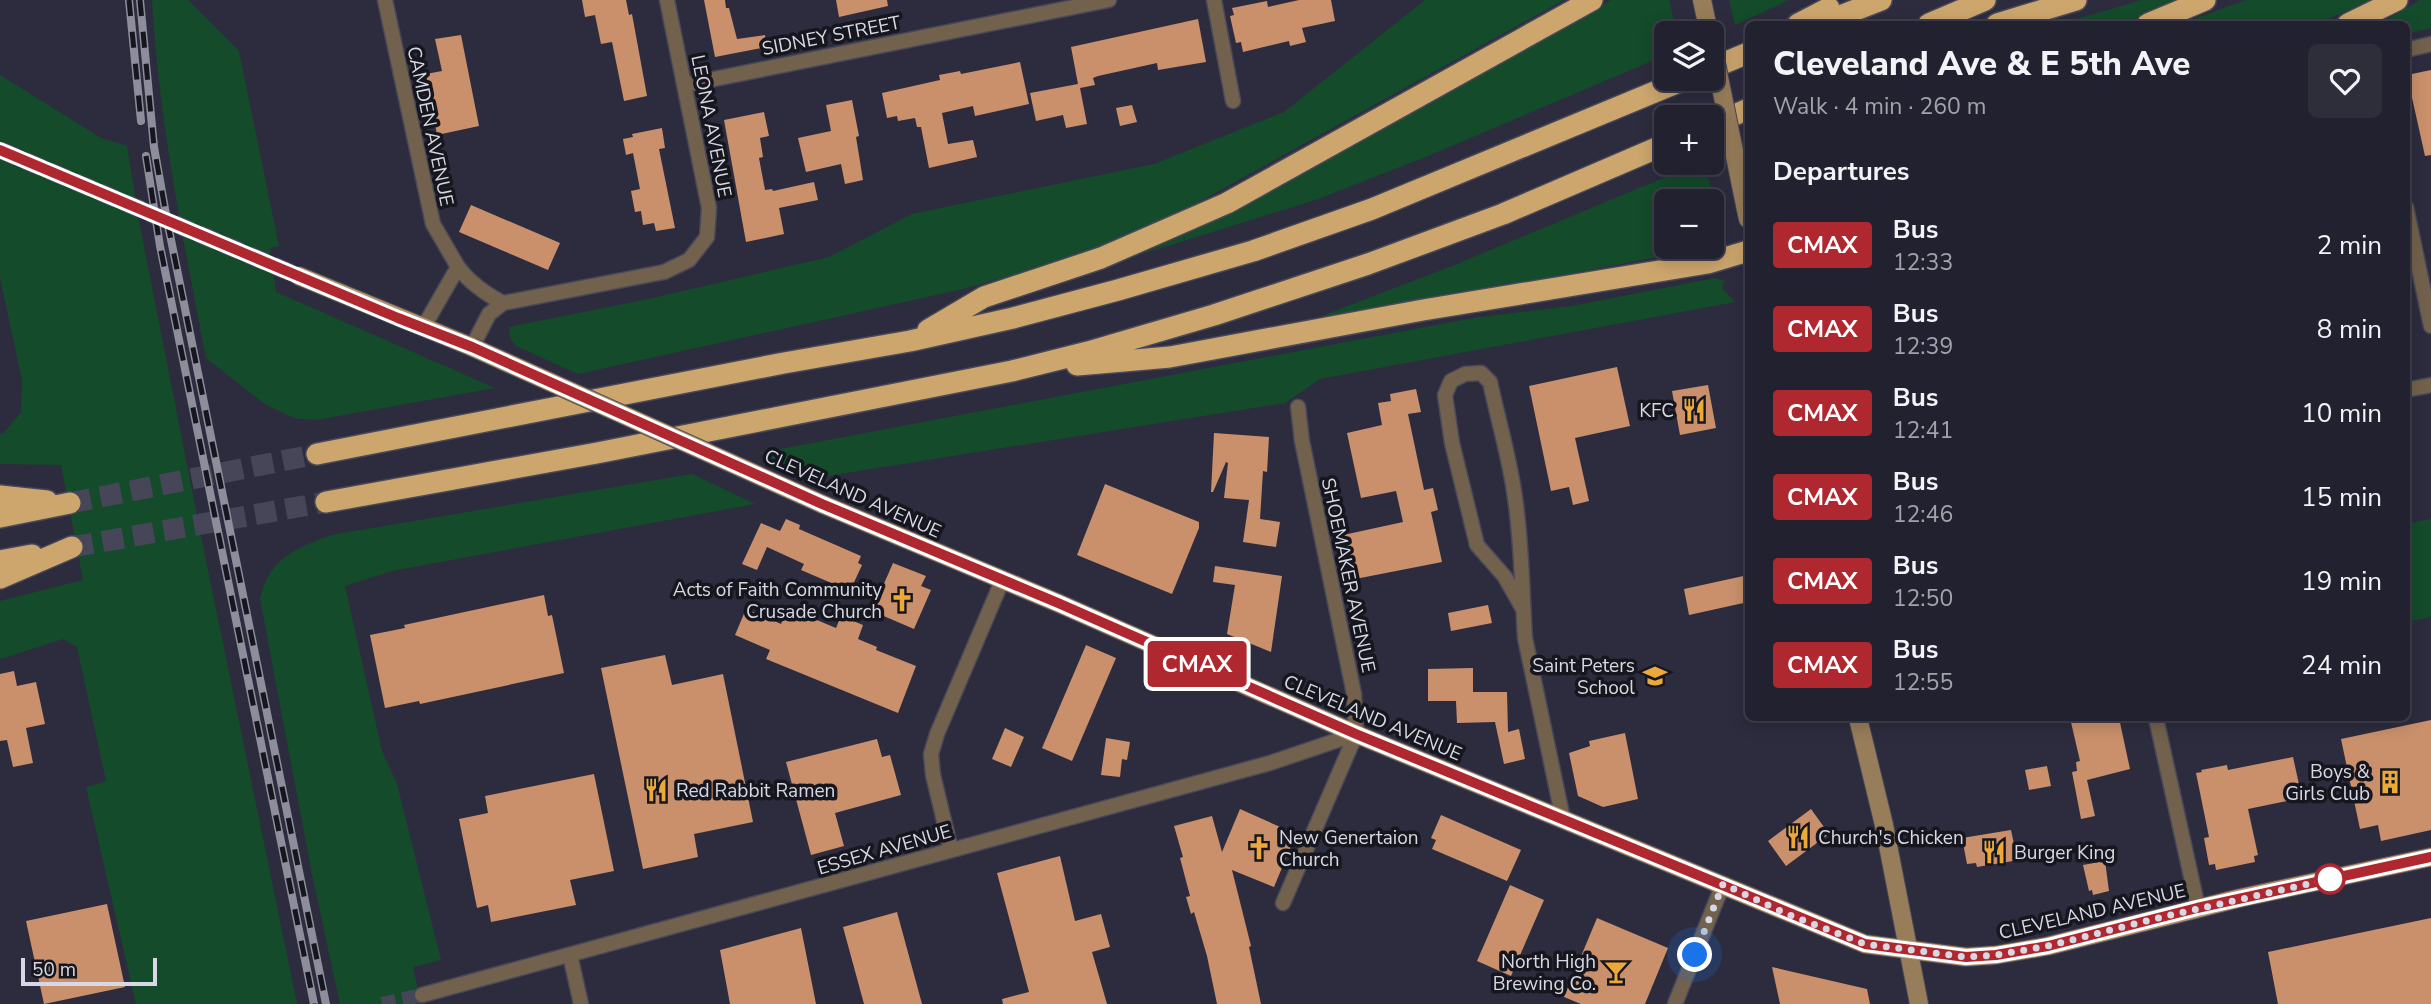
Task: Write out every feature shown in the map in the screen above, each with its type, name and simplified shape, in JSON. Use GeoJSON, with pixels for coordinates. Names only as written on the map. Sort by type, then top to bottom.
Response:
{"type":"FeatureCollection","features":[{"type":"Feature","properties":{"kind":"highway"},"geometry":{"type":"LineString","coordinates":[[910,341],[984,297],[1101,258],[1227,203],[1592,0]]}},
{"type":"Feature","properties":{"kind":"highway"},"geometry":{"type":"LineString","coordinates":[[1804,21],[1843,0]]}},
{"type":"Feature","properties":{"kind":"highway"},"geometry":{"type":"LineString","coordinates":[[1828,21],[1881,0]]}},
{"type":"Feature","properties":{"kind":"highway"},"geometry":{"type":"LineString","coordinates":[[1936,21],[1985,0]]}},
{"type":"Feature","properties":{"kind":"highway"},"geometry":{"type":"LineString","coordinates":[[2007,21],[2076,0]]}},
{"type":"Feature","properties":{"kind":"highway"},"geometry":{"type":"LineString","coordinates":[[2155,21],[2205,0]]}},
{"type":"Feature","properties":{"kind":"highway"},"geometry":{"type":"LineString","coordinates":[[2354,21],[2397,0]]}},
{"type":"Feature","properties":{"kind":"highway"},"geometry":{"type":"LineString","coordinates":[[1724,63],[1743,54]]}},
{"type":"Feature","properties":{"kind":"highway"},"geometry":{"type":"LineString","coordinates":[[317,454],[910,341],[1013,318],[1253,251],[1372,209],[1657,91]]}},
{"type":"Feature","properties":{"kind":"highway"},"geometry":{"type":"LineString","coordinates":[[1724,119],[1745,110]]}},
{"type":"Feature","properties":{"kind":"highway"},"geometry":{"type":"LineString","coordinates":[[326,502],[534,465],[1012,371],[1088,352],[1214,316],[1368,264],[1503,214],[1654,149]]}},
{"type":"Feature","properties":{"kind":"highway"},"geometry":{"type":"LineString","coordinates":[[1012,371],[1171,356],[1423,310],[1708,263],[1745,252]]}},
{"type":"Feature","properties":{"kind":"highway"},"geometry":{"type":"LineString","coordinates":[[0,496],[70,503],[0,517]]}},
{"type":"Feature","properties":{"kind":"highway"},"geometry":{"type":"LineString","coordinates":[[0,561],[72,547],[0,578]]}},
{"type":"Feature","properties":{"kind":"main road"},"geometry":{"type":"LineString","coordinates":[[1702,0],[1706,21]]}},
{"type":"Feature","properties":{"kind":"main road"},"geometry":{"type":"LineString","coordinates":[[1722,91],[1745,202]]}},
{"type":"Feature","properties":{"kind":"main road","name":"CLEVELAND AVENUE"},"geometry":{"type":"LineString","coordinates":[[299,276],[472,347],[822,504],[1058,603],[1356,734],[1865,944],[1966,957],[1996,955],[2048,946],[2197,908],[2431,857]]}},
{"type":"Feature","properties":{"kind":"main road"},"geometry":{"type":"LineString","coordinates":[[1859,721],[1884,825],[1919,1004]]}},
{"type":"Feature","properties":{"kind":"street","name":"CAMDEN AVENUE"},"geometry":{"type":"LineString","coordinates":[[385,0],[433,224],[467,279],[484,293],[503,303]]}},
{"type":"Feature","properties":{"kind":"street","name":"LEONA AVENUE"},"geometry":{"type":"LineString","coordinates":[[503,303],[664,272],[689,260],[707,237],[709,208],[667,0]]}},
{"type":"Feature","properties":{"kind":"street","name":"SIDNEY STREET"},"geometry":{"type":"LineString","coordinates":[[684,85],[1109,0]]}},
{"type":"Feature","properties":{"kind":"street"},"geometry":{"type":"LineString","coordinates":[[1214,0],[1233,102]]}},
{"type":"Feature","properties":{"kind":"street"},"geometry":{"type":"LineString","coordinates":[[2410,49],[2431,44]]}},
{"type":"Feature","properties":{"kind":"street"},"geometry":{"type":"LineString","coordinates":[[2410,226],[2431,326]]}},
{"type":"Feature","properties":{"kind":"street"},"geometry":{"type":"LineString","coordinates":[[423,328],[458,267]]}},
{"type":"Feature","properties":{"kind":"street"},"geometry":{"type":"LineString","coordinates":[[472,347],[489,314],[503,303]]}},
{"type":"Feature","properties":{"kind":"street"},"geometry":{"type":"LineString","coordinates":[[1523,609],[1505,577],[1476,545],[1470,521],[1452,443],[1445,394],[1451,381],[1465,374],[1481,373],[1490,382],[1515,498],[1523,609],[1525,638],[1563,819]]}},
{"type":"Feature","properties":{"kind":"street"},"geometry":{"type":"LineString","coordinates":[[2410,389],[2431,385]]}},
{"type":"Feature","properties":{"kind":"street","name":"SHOEMAKER AVENUE"},"geometry":{"type":"LineString","coordinates":[[1283,903],[1356,734],[1354,694],[1302,441],[1298,407]]}},
{"type":"Feature","properties":{"kind":"street"},"geometry":{"type":"LineString","coordinates":[[951,850],[933,775],[931,754],[1002,580]]}},
{"type":"Feature","properties":{"kind":"street"},"geometry":{"type":"LineString","coordinates":[[2157,721],[2197,908]]}},
{"type":"Feature","properties":{"kind":"street","name":"ESSEX AVENUE"},"geometry":{"type":"LineString","coordinates":[[422,995],[1270,763],[1356,734]]}},
{"type":"Feature","properties":{"kind":"street"},"geometry":{"type":"LineString","coordinates":[[1675,1004],[1723,884]]}},
{"type":"Feature","properties":{"kind":"street"},"geometry":{"type":"LineString","coordinates":[[570,955],[581,1004]]}},
{"type":"Feature","properties":{"kind":"green space"},"geometry":{"type":"Polygon","coordinates":[[[152,0],[188,0],[239,51],[279,246],[270,248],[276,292],[495,388],[316,420],[294,418],[266,405],[206,358],[166,135],[152,0]]]}},
{"type":"Feature","properties":{"kind":"green space"},"geometry":{"type":"Polygon","coordinates":[[[1425,0],[1564,0],[1177,214],[1136,233],[1049,265],[963,289],[578,374],[516,346],[510,338],[509,327],[653,298],[829,257],[912,214],[1154,164],[1284,112],[1425,0]]]}},
{"type":"Feature","properties":{"kind":"green space"},"geometry":{"type":"Polygon","coordinates":[[[1611,0],[1669,0],[1674,21],[1654,21],[1654,60],[1428,156],[1318,199],[1142,254],[1227,215],[1611,0]]]}},
{"type":"Feature","properties":{"kind":"green space"},"geometry":{"type":"Polygon","coordinates":[[[1729,0],[1789,0],[1735,25],[1729,0]]]}},
{"type":"Feature","properties":{"kind":"green space"},"geometry":{"type":"Polygon","coordinates":[[[2142,0],[2181,0],[2129,21],[2069,21],[2142,0]]]}},
{"type":"Feature","properties":{"kind":"green space"},"geometry":{"type":"Polygon","coordinates":[[[2246,0],[2373,0],[2323,21],[2188,21],[2246,0]]]}},
{"type":"Feature","properties":{"kind":"green space"},"geometry":{"type":"Polygon","coordinates":[[[2420,0],[2431,0],[2431,28],[2410,33],[2410,21],[2385,21],[2420,0]]]}},
{"type":"Feature","properties":{"kind":"green space"},"geometry":{"type":"Polygon","coordinates":[[[0,75],[101,138],[127,146],[140,226],[203,546],[297,1004],[136,1004],[86,787],[106,781],[77,647],[63,639],[0,659],[0,601],[83,580],[61,465],[0,464],[0,434],[4,433],[21,412],[22,380],[0,278],[0,75]]]}},
{"type":"Feature","properties":{"kind":"green space"},"geometry":{"type":"Polygon","coordinates":[[[1670,175],[1708,175],[1711,189],[1654,189],[1654,258],[1326,320],[1324,315],[1452,266],[1670,175]]]}},
{"type":"Feature","properties":{"kind":"green space"},"geometry":{"type":"Polygon","coordinates":[[[1715,278],[1724,281],[1722,288],[1735,302],[1320,379],[1285,403],[815,478],[759,453],[1473,318],[1572,306],[1715,278]]]}},
{"type":"Feature","properties":{"kind":"green space"},"geometry":{"type":"Polygon","coordinates":[[[692,474],[755,504],[392,571],[345,586],[382,751],[397,784],[441,960],[413,967],[421,1004],[340,1004],[312,874],[260,599],[270,574],[285,557],[331,535],[692,474]]]}},
{"type":"Feature","properties":{"kind":"green space"},"geometry":{"type":"Polygon","coordinates":[[[2431,519],[2431,617],[2410,621],[2410,523],[2431,519]]]}},
{"type":"Feature","properties":{"kind":"building"},"geometry":{"type":"Polygon","coordinates":[[[582,0],[626,0],[629,15],[632,14],[647,96],[624,101],[612,42],[601,44],[595,15],[585,17],[582,0]]]}},
{"type":"Feature","properties":{"kind":"building"},"geometry":{"type":"Polygon","coordinates":[[[704,0],[725,0],[737,39],[765,35],[767,47],[715,57],[704,0]]]}},
{"type":"Feature","properties":{"kind":"building"},"geometry":{"type":"Polygon","coordinates":[[[836,0],[887,0],[888,6],[839,17],[836,0]]]}},
{"type":"Feature","properties":{"kind":"building"},"geometry":{"type":"Polygon","coordinates":[[[1299,0],[1331,0],[1335,21],[1302,28],[1306,42],[1290,46],[1289,41],[1243,52],[1241,42],[1236,43],[1230,16],[1234,15],[1232,8],[1267,1],[1268,7],[1299,0]]]}},
{"type":"Feature","properties":{"kind":"building"},"geometry":{"type":"Polygon","coordinates":[[[1198,19],[1206,62],[1158,70],[1157,63],[1098,76],[1093,78],[1095,85],[1080,88],[1087,124],[1066,128],[1063,115],[1036,121],[1030,93],[1078,84],[1071,47],[1198,19]]]}},
{"type":"Feature","properties":{"kind":"building"},"geometry":{"type":"Polygon","coordinates":[[[461,35],[479,126],[437,135],[426,74],[442,71],[435,39],[461,35]]]}},
{"type":"Feature","properties":{"kind":"building"},"geometry":{"type":"Polygon","coordinates":[[[1020,62],[1029,104],[975,116],[973,106],[942,113],[948,144],[973,140],[977,157],[929,168],[921,127],[917,127],[915,118],[898,121],[897,116],[887,118],[882,93],[940,80],[939,75],[960,71],[961,74],[1020,62]]]}},
{"type":"Feature","properties":{"kind":"building"},"geometry":{"type":"Polygon","coordinates":[[[2431,70],[2431,155],[2425,156],[2410,88],[2410,74],[2431,70]]]}},
{"type":"Feature","properties":{"kind":"building"},"geometry":{"type":"Polygon","coordinates":[[[852,100],[863,180],[845,184],[841,164],[806,172],[798,138],[831,131],[826,105],[852,100]]]}},
{"type":"Feature","properties":{"kind":"building"},"geometry":{"type":"Polygon","coordinates":[[[1132,105],[1137,122],[1120,126],[1116,108],[1132,105]]]}},
{"type":"Feature","properties":{"kind":"building"},"geometry":{"type":"Polygon","coordinates":[[[764,112],[769,136],[760,138],[763,157],[759,158],[765,190],[773,191],[814,182],[818,200],[779,208],[784,234],[746,242],[724,120],[764,112]]]}},
{"type":"Feature","properties":{"kind":"building"},"geometry":{"type":"Polygon","coordinates":[[[662,128],[665,148],[659,149],[675,228],[656,231],[654,223],[643,225],[641,211],[635,212],[631,191],[640,189],[633,153],[626,155],[623,139],[633,137],[632,134],[662,128]]]}},
{"type":"Feature","properties":{"kind":"building"},"geometry":{"type":"Polygon","coordinates":[[[471,205],[560,243],[548,270],[459,232],[471,205]]]}},
{"type":"Feature","properties":{"kind":"building"},"geometry":{"type":"Polygon","coordinates":[[[1617,367],[1630,426],[1575,438],[1589,501],[1573,505],[1569,487],[1551,491],[1529,386],[1617,367]]]}},
{"type":"Feature","properties":{"kind":"building","name":"KFC"},"geometry":{"type":"Polygon","coordinates":[[[1708,385],[1716,428],[1680,435],[1672,391],[1708,385]]]}},
{"type":"Feature","properties":{"kind":"building"},"geometry":{"type":"Polygon","coordinates":[[[1416,389],[1421,412],[1408,414],[1424,490],[1433,488],[1438,510],[1431,512],[1442,562],[1345,581],[1334,537],[1403,522],[1396,491],[1361,498],[1347,433],[1382,425],[1378,403],[1391,401],[1390,394],[1416,389]]]}},
{"type":"Feature","properties":{"kind":"building"},"geometry":{"type":"Polygon","coordinates":[[[1214,433],[1269,437],[1267,472],[1263,471],[1260,519],[1280,522],[1276,547],[1243,542],[1249,500],[1224,498],[1228,463],[1226,462],[1211,492],[1214,433]]]}},
{"type":"Feature","properties":{"kind":"building"},"geometry":{"type":"Polygon","coordinates":[[[1105,484],[1199,522],[1199,528],[1172,594],[1077,555],[1105,484]]]}},
{"type":"Feature","properties":{"kind":"building"},"geometry":{"type":"Polygon","coordinates":[[[786,519],[800,525],[799,529],[861,556],[858,563],[862,565],[850,591],[801,570],[804,564],[767,547],[757,570],[742,564],[761,523],[780,531],[786,519]]]}},
{"type":"Feature","properties":{"kind":"building","name":"Acts of Faith Community Crusade Church"},"geometry":{"type":"Polygon","coordinates":[[[893,563],[926,576],[921,586],[931,590],[914,629],[872,611],[893,563]]]}},
{"type":"Feature","properties":{"kind":"building"},"geometry":{"type":"Polygon","coordinates":[[[1215,566],[1282,576],[1271,652],[1227,634],[1235,585],[1213,582],[1215,566]]]}},
{"type":"Feature","properties":{"kind":"building"},"geometry":{"type":"Polygon","coordinates":[[[1745,576],[1745,603],[1689,615],[1684,589],[1745,576]]]}},
{"type":"Feature","properties":{"kind":"building"},"geometry":{"type":"Polygon","coordinates":[[[544,595],[548,616],[552,615],[564,673],[420,704],[419,701],[385,708],[370,635],[405,628],[404,625],[544,595]]]}},
{"type":"Feature","properties":{"kind":"building"},"geometry":{"type":"Polygon","coordinates":[[[1488,605],[1492,623],[1451,631],[1448,613],[1488,605]]]}},
{"type":"Feature","properties":{"kind":"building"},"geometry":{"type":"Polygon","coordinates":[[[788,608],[836,628],[841,616],[863,625],[858,639],[877,647],[876,650],[916,666],[898,713],[766,659],[770,650],[735,635],[746,609],[781,624],[788,608]]]}},
{"type":"Feature","properties":{"kind":"building"},"geometry":{"type":"Polygon","coordinates":[[[1086,645],[1116,658],[1072,761],[1042,748],[1086,645]]]}},
{"type":"Feature","properties":{"kind":"building"},"geometry":{"type":"Polygon","coordinates":[[[665,655],[672,685],[723,674],[753,822],[694,834],[698,857],[643,869],[601,668],[665,655]]]}},
{"type":"Feature","properties":{"kind":"building"},"geometry":{"type":"Polygon","coordinates":[[[1473,668],[1473,692],[1507,692],[1508,732],[1519,729],[1525,759],[1504,764],[1495,722],[1457,723],[1456,701],[1428,701],[1428,669],[1473,668]]]}},
{"type":"Feature","properties":{"kind":"building"},"geometry":{"type":"Polygon","coordinates":[[[14,671],[17,686],[36,682],[45,724],[26,728],[33,763],[13,767],[7,740],[0,741],[0,674],[14,671]]]}},
{"type":"Feature","properties":{"kind":"building","name":"Boys & Girls Club"},"geometry":{"type":"Polygon","coordinates":[[[2431,720],[2431,830],[2381,841],[2378,825],[2360,829],[2341,739],[2431,720]]]}},
{"type":"Feature","properties":{"kind":"building"},"geometry":{"type":"Polygon","coordinates":[[[2071,721],[2120,721],[2130,769],[2087,780],[2095,816],[2081,819],[2072,772],[2077,771],[2076,762],[2080,761],[2071,721]]]}},
{"type":"Feature","properties":{"kind":"building"},"geometry":{"type":"Polygon","coordinates":[[[1005,728],[1024,737],[1011,767],[992,759],[1005,728]]]}},
{"type":"Feature","properties":{"kind":"building"},"geometry":{"type":"Polygon","coordinates":[[[1625,733],[1638,799],[1603,807],[1578,796],[1569,753],[1590,746],[1589,741],[1625,733]]]}},
{"type":"Feature","properties":{"kind":"building"},"geometry":{"type":"Polygon","coordinates":[[[1106,738],[1130,742],[1127,760],[1122,759],[1120,777],[1101,775],[1106,738]]]}},
{"type":"Feature","properties":{"kind":"building"},"geometry":{"type":"Polygon","coordinates":[[[877,739],[882,757],[890,755],[901,795],[835,813],[844,846],[811,855],[786,762],[877,739]]]}},
{"type":"Feature","properties":{"kind":"building"},"geometry":{"type":"Polygon","coordinates":[[[2293,757],[2302,798],[2248,809],[2258,855],[2254,856],[2255,862],[2216,870],[2215,864],[2209,865],[2204,838],[2209,837],[2196,773],[2227,765],[2228,770],[2293,757]]]}},
{"type":"Feature","properties":{"kind":"building"},"geometry":{"type":"Polygon","coordinates":[[[2047,766],[2051,786],[2029,790],[2025,770],[2047,766]]]}},
{"type":"Feature","properties":{"kind":"building"},"geometry":{"type":"Polygon","coordinates":[[[594,774],[614,871],[570,880],[576,905],[491,922],[488,905],[477,908],[459,819],[488,813],[485,796],[594,774]]]}},
{"type":"Feature","properties":{"kind":"building"},"geometry":{"type":"Polygon","coordinates":[[[1240,809],[1296,834],[1274,887],[1232,870],[1251,946],[1249,947],[1261,1004],[1217,1004],[1207,956],[1194,912],[1191,914],[1186,897],[1190,896],[1174,826],[1212,816],[1222,852],[1240,809]]]}},
{"type":"Feature","properties":{"kind":"building","name":"Church's Chicken"},"geometry":{"type":"Polygon","coordinates":[[[1811,809],[1829,834],[1786,866],[1768,841],[1811,809]]]}},
{"type":"Feature","properties":{"kind":"building"},"geometry":{"type":"Polygon","coordinates":[[[1441,815],[1521,850],[1507,881],[1432,849],[1436,840],[1431,838],[1441,815]]]}},
{"type":"Feature","properties":{"kind":"building","name":"Burger King"},"geometry":{"type":"Polygon","coordinates":[[[2011,830],[2014,844],[2022,843],[2025,859],[1977,867],[1976,863],[1967,864],[1962,838],[2011,830]]]}},
{"type":"Feature","properties":{"kind":"building"},"geometry":{"type":"Polygon","coordinates":[[[1060,856],[1075,921],[1101,914],[1110,947],[1092,952],[1107,1004],[1003,1004],[1002,999],[1029,992],[997,873],[1060,856]]]}},
{"type":"Feature","properties":{"kind":"building"},"geometry":{"type":"Polygon","coordinates":[[[2105,861],[2109,891],[2093,895],[2092,890],[2089,891],[2083,865],[2105,861]]]}},
{"type":"Feature","properties":{"kind":"building"},"geometry":{"type":"Polygon","coordinates":[[[1510,885],[1544,900],[1511,976],[1477,961],[1510,885]]]}},
{"type":"Feature","properties":{"kind":"building"},"geometry":{"type":"Polygon","coordinates":[[[107,904],[125,987],[44,1004],[26,921],[107,904]]]}},
{"type":"Feature","properties":{"kind":"building"},"geometry":{"type":"Polygon","coordinates":[[[897,912],[922,1004],[864,1004],[843,927],[897,912]]]}},
{"type":"Feature","properties":{"kind":"building","name":"North High Brewing Co."},"geometry":{"type":"Polygon","coordinates":[[[1597,918],[1668,948],[1645,1004],[1581,1004],[1564,997],[1597,918]]]}},
{"type":"Feature","properties":{"kind":"building"},"geometry":{"type":"Polygon","coordinates":[[[2431,918],[2431,1004],[2278,1004],[2268,952],[2431,918]]]}},
{"type":"Feature","properties":{"kind":"building"},"geometry":{"type":"Polygon","coordinates":[[[801,928],[816,1004],[730,1004],[720,950],[801,928]]]}},
{"type":"Feature","properties":{"kind":"building"},"geometry":{"type":"Polygon","coordinates":[[[1772,967],[1867,989],[1870,1004],[1780,1004],[1772,967]]]}},
{"type":"Feature","properties":{"kind":"tunnel"},"geometry":{"type":"LineString","coordinates":[[0,150],[299,276]]}},
{"type":"Feature","properties":{"kind":"tunnel"},"geometry":{"type":"LineString","coordinates":[[70,503],[317,454]]}},
{"type":"Feature","properties":{"kind":"tunnel"},"geometry":{"type":"LineString","coordinates":[[72,547],[326,502]]}},
{"type":"Feature","properties":{"kind":"tunnel"},"geometry":{"type":"LineString","coordinates":[[382,1004],[422,995]]}},
{"type":"Feature","properties":{"kind":"railway"},"geometry":{"type":"LineString","coordinates":[[129,0],[141,121]]}},
{"type":"Feature","properties":{"kind":"railway"},"geometry":{"type":"LineString","coordinates":[[140,0],[154,147],[167,220],[326,1004]]}},
{"type":"Feature","properties":{"kind":"railway"},"geometry":{"type":"LineString","coordinates":[[146,156],[160,246],[314,1004]]}},
{"type":"Feature","properties":{"kind":"bus line","name":"CMAX"},"geometry":{"type":"LineString","coordinates":[[0,150],[472,347],[822,504],[1058,603],[1356,734],[1865,944],[1966,957],[1996,955],[2048,946],[2197,908],[2431,857]]}},
{"type":"Feature","properties":{"kind":"place","name":"KFC"},"geometry":{"type":"Point","coordinates":[1694,410]}},
{"type":"Feature","properties":{"kind":"place","name":"Acts of Faith Community Crusade Church"},"geometry":{"type":"Point","coordinates":[902,600]}},
{"type":"Feature","properties":{"kind":"place","name":"Saint Peters School"},"geometry":{"type":"Point","coordinates":[1655,676]}},
{"type":"Feature","properties":{"kind":"place","name":"Boys & Girls Club"},"geometry":{"type":"Point","coordinates":[2390,782]}},
{"type":"Feature","properties":{"kind":"place","name":"Red Rabbit Ramen"},"geometry":{"type":"Point","coordinates":[656,790]}},
{"type":"Feature","properties":{"kind":"place","name":"Church's Chicken"},"geometry":{"type":"Point","coordinates":[1798,837]}},
{"type":"Feature","properties":{"kind":"place","name":"New Genertaion Church"},"geometry":{"type":"Point","coordinates":[1259,848]}},
{"type":"Feature","properties":{"kind":"place","name":"Burger King"},"geometry":{"type":"Point","coordinates":[1994,852]}},
{"type":"Feature","properties":{"kind":"place","name":"North High Brewing Co."},"geometry":{"type":"Point","coordinates":[1616,972]}},
{"type":"Feature","properties":{"kind":"route"},"geometry":{"type":"LineString","coordinates":[[1695,955],[1723,884],[1787,914],[1865,944],[1966,957],[2048,946],[2240,898],[2330,879]]}}]}
